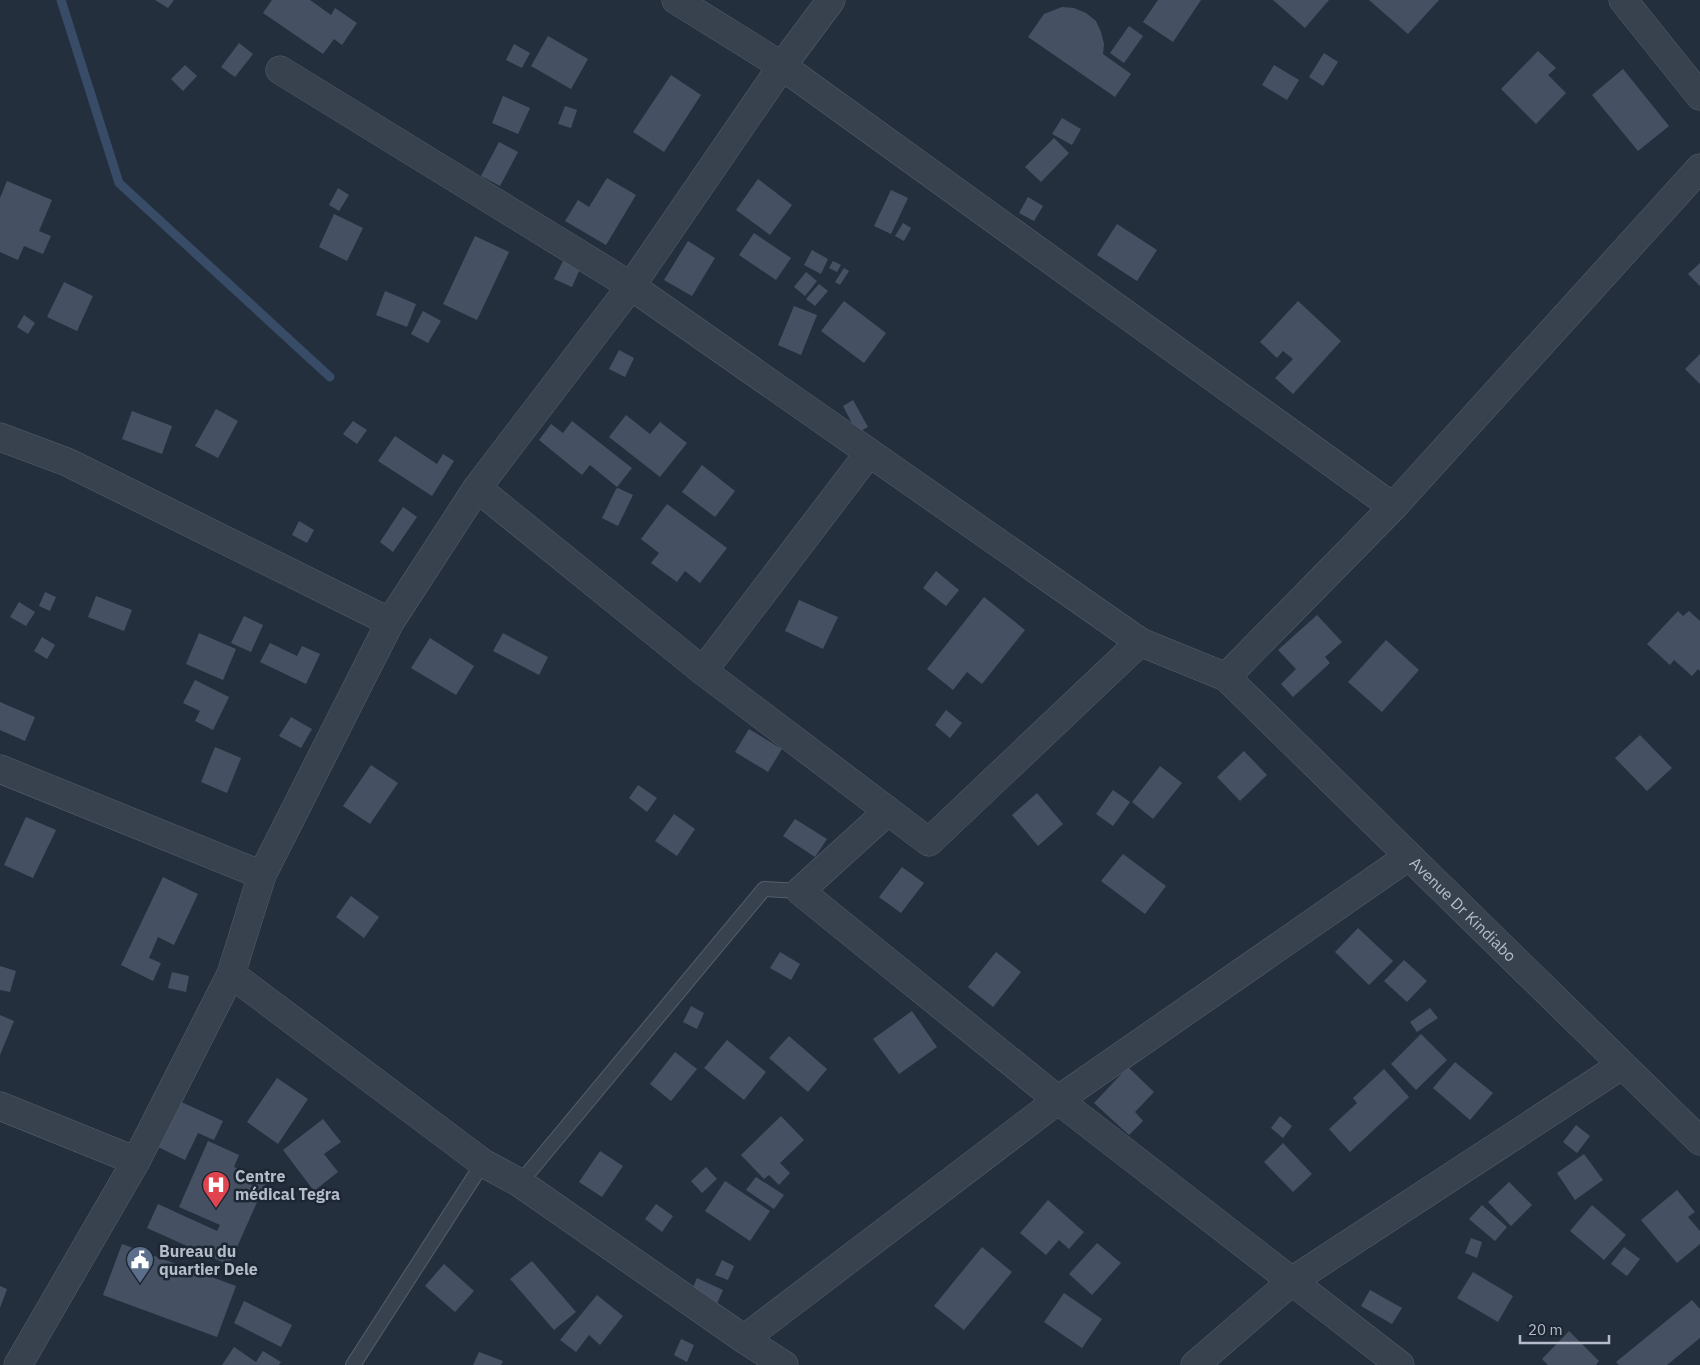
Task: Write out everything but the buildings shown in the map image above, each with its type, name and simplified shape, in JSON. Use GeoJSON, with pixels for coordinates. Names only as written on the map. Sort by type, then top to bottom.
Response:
{"type":"FeatureCollection","features":[{"type":"Feature","properties":{"kind":"street"},"geometry":{"type":"LineString","coordinates":[[676,0],[782,66],[1393,507]]}},
{"type":"Feature","properties":{"kind":"street"},"geometry":{"type":"LineString","coordinates":[[18,1365],[136,1161],[230,974],[262,875],[390,622],[477,488],[631,286],[782,66],[831,0]]}},
{"type":"Feature","properties":{"kind":"street"},"geometry":{"type":"LineString","coordinates":[[1624,0],[1700,96]]}},
{"type":"Feature","properties":{"kind":"street"},"geometry":{"type":"LineString","coordinates":[[280,70],[631,286],[1140,642],[1226,677],[1393,507],[1700,168]]}},
{"type":"Feature","properties":{"kind":"street"},"geometry":{"type":"LineString","coordinates":[[0,437],[67,462],[390,622]]}},
{"type":"Feature","properties":{"kind":"street"},"geometry":{"type":"LineString","coordinates":[[703,671],[869,453]]}},
{"type":"Feature","properties":{"kind":"street"},"geometry":{"type":"LineString","coordinates":[[477,488],[703,671],[929,842],[1140,642]]}},
{"type":"Feature","properties":{"kind":"street","name":"Avenue Dr Kindiabo"},"geometry":{"type":"LineString","coordinates":[[1226,677],[1700,1141]]}},
{"type":"Feature","properties":{"kind":"street"},"geometry":{"type":"LineString","coordinates":[[0,769],[262,875]]}},
{"type":"Feature","properties":{"kind":"street"},"geometry":{"type":"LineString","coordinates":[[888,811],[800,892],[1058,1100],[1400,1365]]}},
{"type":"Feature","properties":{"kind":"street"},"geometry":{"type":"LineString","coordinates":[[744,1339],[1058,1100],[1409,856]]}},
{"type":"Feature","properties":{"kind":"street"},"geometry":{"type":"LineString","coordinates":[[230,974],[483,1163],[520,1183],[784,1365]]}},
{"type":"Feature","properties":{"kind":"street"},"geometry":{"type":"LineString","coordinates":[[1195,1365],[1292,1282],[1622,1065]]}},
{"type":"Feature","properties":{"kind":"street"},"geometry":{"type":"LineString","coordinates":[[0,1106],[136,1161]]}},
{"type":"Feature","properties":{"kind":"lane"},"geometry":{"type":"LineString","coordinates":[[520,1183],[764,889],[800,892]]}},
{"type":"Feature","properties":{"kind":"lane"},"geometry":{"type":"LineString","coordinates":[[353,1365],[483,1163]]}},
{"type":"Feature","properties":{"kind":"waterway"},"geometry":{"type":"LineString","coordinates":[[61,0],[119,183],[330,377]]}},
{"type":"Feature","properties":{"kind":"place","name":"Centre médical Tegra"},"geometry":{"type":"Point","coordinates":[216,1209]}},
{"type":"Feature","properties":{"kind":"place","name":"Bureau du quartier Dele"},"geometry":{"type":"Point","coordinates":[140,1284]}}]}
